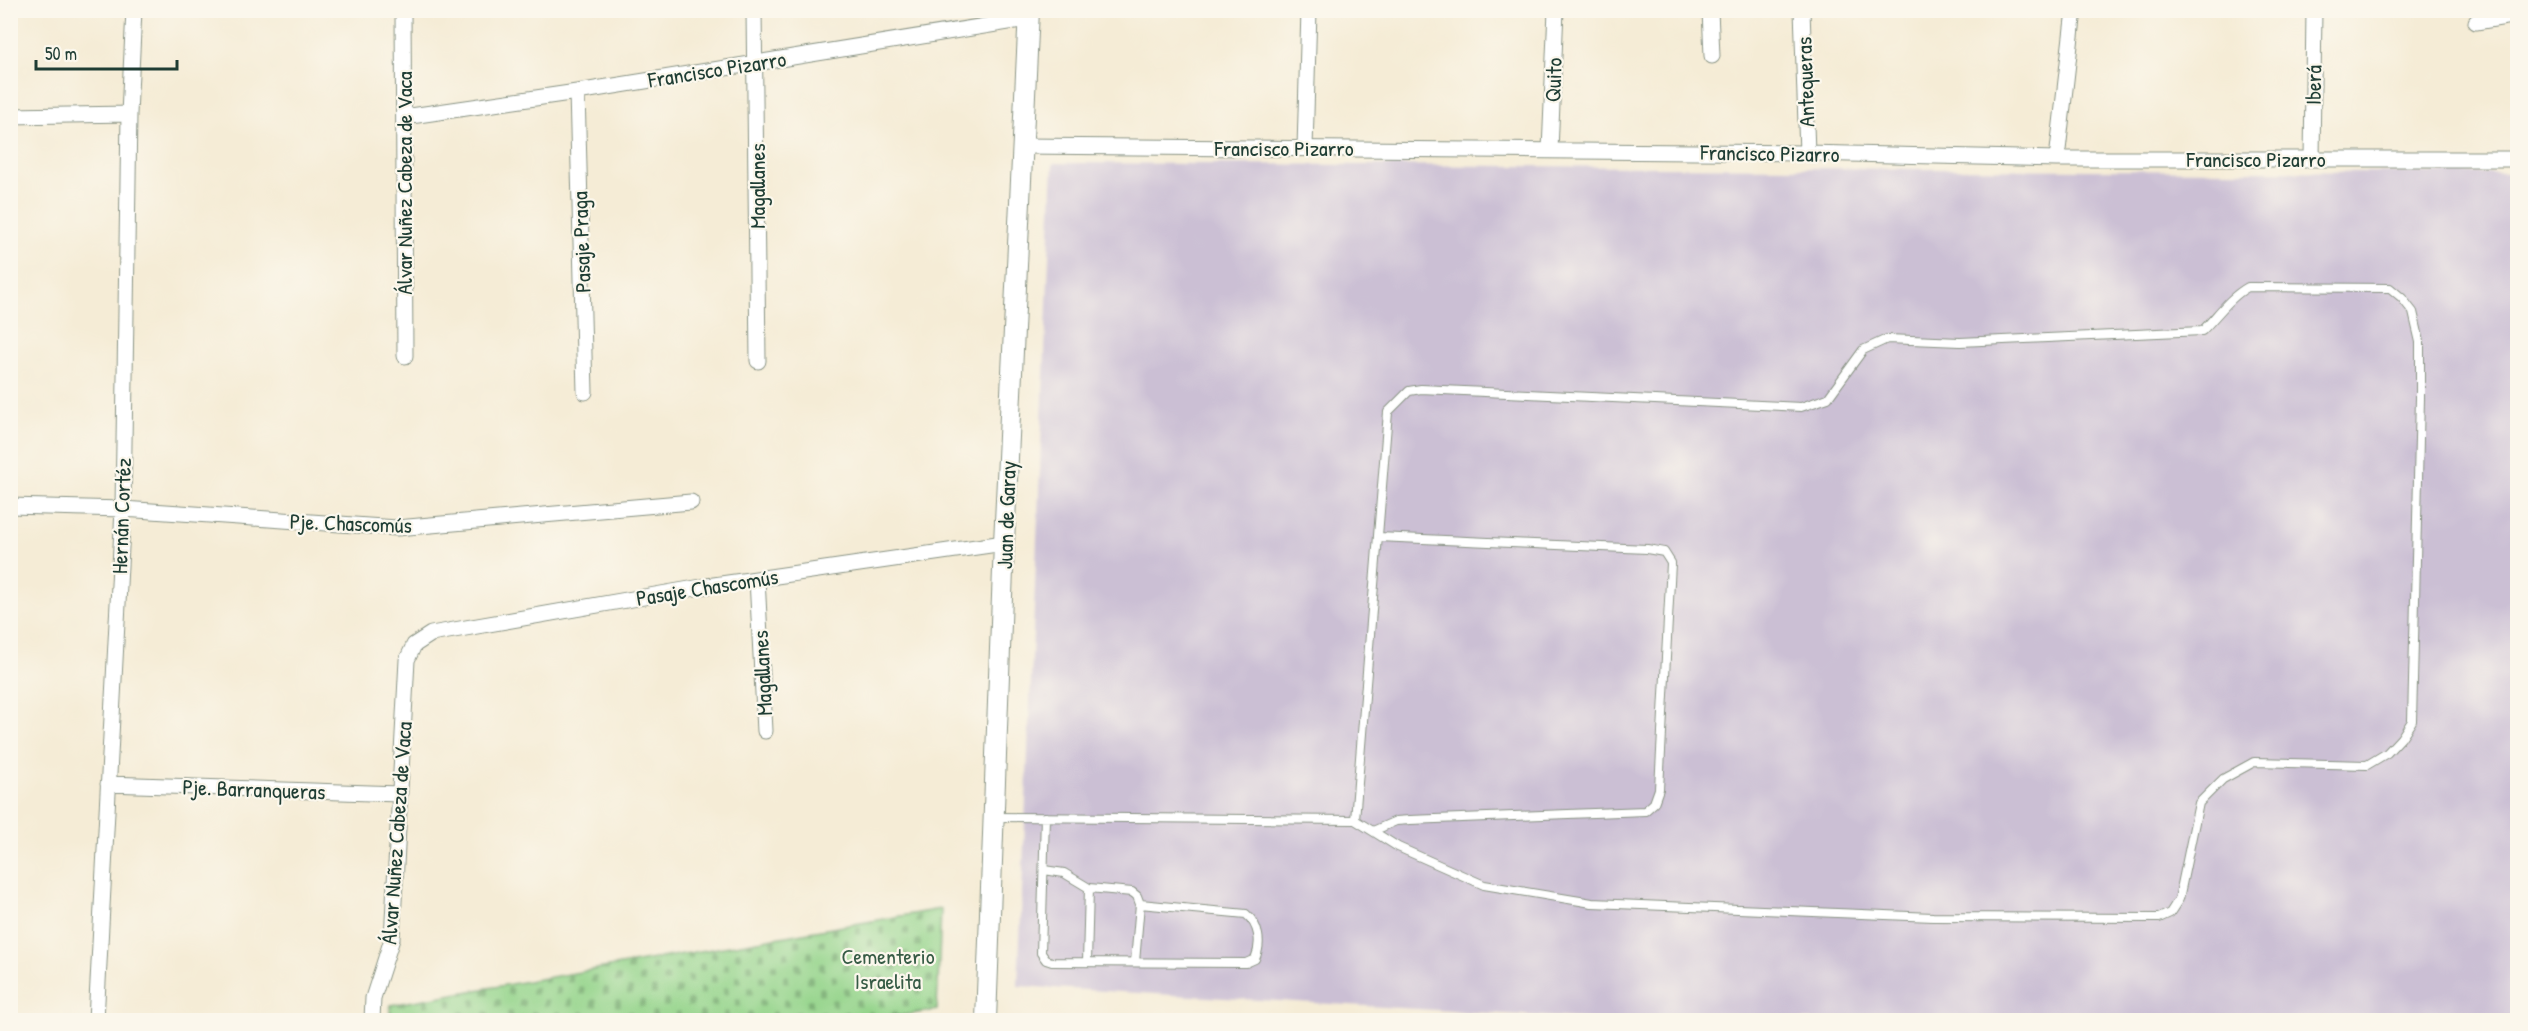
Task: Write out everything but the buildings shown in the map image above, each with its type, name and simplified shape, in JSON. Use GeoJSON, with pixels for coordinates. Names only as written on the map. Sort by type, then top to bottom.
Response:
{"type":"FeatureCollection","features":[{"type":"Feature","properties":{"kind":"street","name":"Hernán Cortéz"},"geometry":{"type":"LineString","coordinates":[[96,1020],[123,509],[129,114],[134,10]]}},
{"type":"Feature","properties":{"kind":"street","name":"Álvar Nuñez Cabeza de Vaca"},"geometry":{"type":"LineString","coordinates":[[403,10],[405,356]]}},
{"type":"Feature","properties":{"kind":"street","name":"Magallanes"},"geometry":{"type":"LineString","coordinates":[[754,10],[758,361]]}},
{"type":"Feature","properties":{"kind":"street"},"geometry":{"type":"LineString","coordinates":[[1305,148],[1309,10]]}},
{"type":"Feature","properties":{"kind":"street","name":"Quito"},"geometry":{"type":"LineString","coordinates":[[1550,150],[1556,10]]}},
{"type":"Feature","properties":{"kind":"street"},"geometry":{"type":"LineString","coordinates":[[1710,10],[1712,56]]}},
{"type":"Feature","properties":{"kind":"street","name":"Antequeras"},"geometry":{"type":"LineString","coordinates":[[1802,10],[1807,153]]}},
{"type":"Feature","properties":{"kind":"street"},"geometry":{"type":"LineString","coordinates":[[2057,159],[2074,10]]}},
{"type":"Feature","properties":{"kind":"street","name":"Iberá"},"geometry":{"type":"LineString","coordinates":[[2312,159],[2314,10]]}},
{"type":"Feature","properties":{"kind":"street","name":"Francisco Pizarro"},"geometry":{"type":"LineString","coordinates":[[404,117],[756,63],[1029,14]]}},
{"type":"Feature","properties":{"kind":"street","name":"Juan de Garay"},"geometry":{"type":"LineString","coordinates":[[986,1020],[1004,543],[1029,14]]}},
{"type":"Feature","properties":{"kind":"street"},"geometry":{"type":"LineString","coordinates":[[2476,22],[2517,15]]}},
{"type":"Feature","properties":{"kind":"street","name":"Pasaje Praga"},"geometry":{"type":"LineString","coordinates":[[577,92],[585,392]]}},
{"type":"Feature","properties":{"kind":"street"},"geometry":{"type":"LineString","coordinates":[[10,116],[129,114]]}},
{"type":"Feature","properties":{"kind":"street","name":"Francisco Pizarro"},"geometry":{"type":"LineString","coordinates":[[1022,146],[1807,153],[2057,159],[2517,159]]}},
{"type":"Feature","properties":{"kind":"street","name":"Pje. Chascomús"},"geometry":{"type":"LineString","coordinates":[[10,506],[123,509],[397,528],[690,502]]}},
{"type":"Feature","properties":{"kind":"street","name":"Pasaje Chascomús"},"geometry":{"type":"LineString","coordinates":[[414,645],[431,633],[757,579],[1004,543]]}},
{"type":"Feature","properties":{"kind":"street","name":"Magallanes"},"geometry":{"type":"LineString","coordinates":[[757,579],[765,731]]}},
{"type":"Feature","properties":{"kind":"street","name":"Álvar Nuñez Cabeza de Vaca"},"geometry":{"type":"LineString","coordinates":[[372,1020],[373,998],[392,939],[407,660],[414,645]]}},
{"type":"Feature","properties":{"kind":"street","name":"Pje. Barranqueras"},"geometry":{"type":"LineString","coordinates":[[108,784],[399,794]]}},
{"type":"Feature","properties":{"kind":"lane"},"geometry":{"type":"LineString","coordinates":[[994,817],[1355,820],[1398,847],[1484,885],[1592,903],[1933,917],[2159,918],[2170,913],[2179,898],[2199,802],[2223,779],[2254,762],[2367,765],[2387,753],[2412,721],[2420,398],[2420,342],[2413,312],[2390,288],[2248,287],[2236,294],[2202,331],[1960,342],[1887,339],[1863,350],[1828,398],[1801,407],[1421,389],[1408,392],[1388,412],[1355,820]]}},
{"type":"Feature","properties":{"kind":"lane"},"geometry":{"type":"LineString","coordinates":[[1373,831],[1396,821],[1645,811],[1654,803],[1659,789],[1671,563],[1664,552],[1647,549],[1378,537]]}},
{"type":"Feature","properties":{"kind":"lane"},"geometry":{"type":"LineString","coordinates":[[1045,818],[1041,953],[1046,960],[1052,962],[1246,963],[1256,958],[1260,949],[1256,927],[1253,920],[1246,914],[1140,904]]}},
{"type":"Feature","properties":{"kind":"lane"},"geometry":{"type":"LineString","coordinates":[[1044,870],[1064,873],[1089,888],[1132,892],[1137,896],[1140,904],[1135,962]]}},
{"type":"Feature","properties":{"kind":"lane"},"geometry":{"type":"LineString","coordinates":[[1087,962],[1089,888]]}},
{"type":"Feature","properties":{"kind":"shaded area"},"geometry":{"type":"Polygon","coordinates":[[[1053,163],[2517,173],[2517,1020],[1606,1020],[1018,986],[1053,163]]]}},
{"type":"Feature","properties":{"kind":"green space","name":"Cementerio Israelita"},"geometry":{"type":"Polygon","coordinates":[[[941,909],[937,1010],[872,1020],[389,1020],[391,1005],[941,909]]]}}]}
